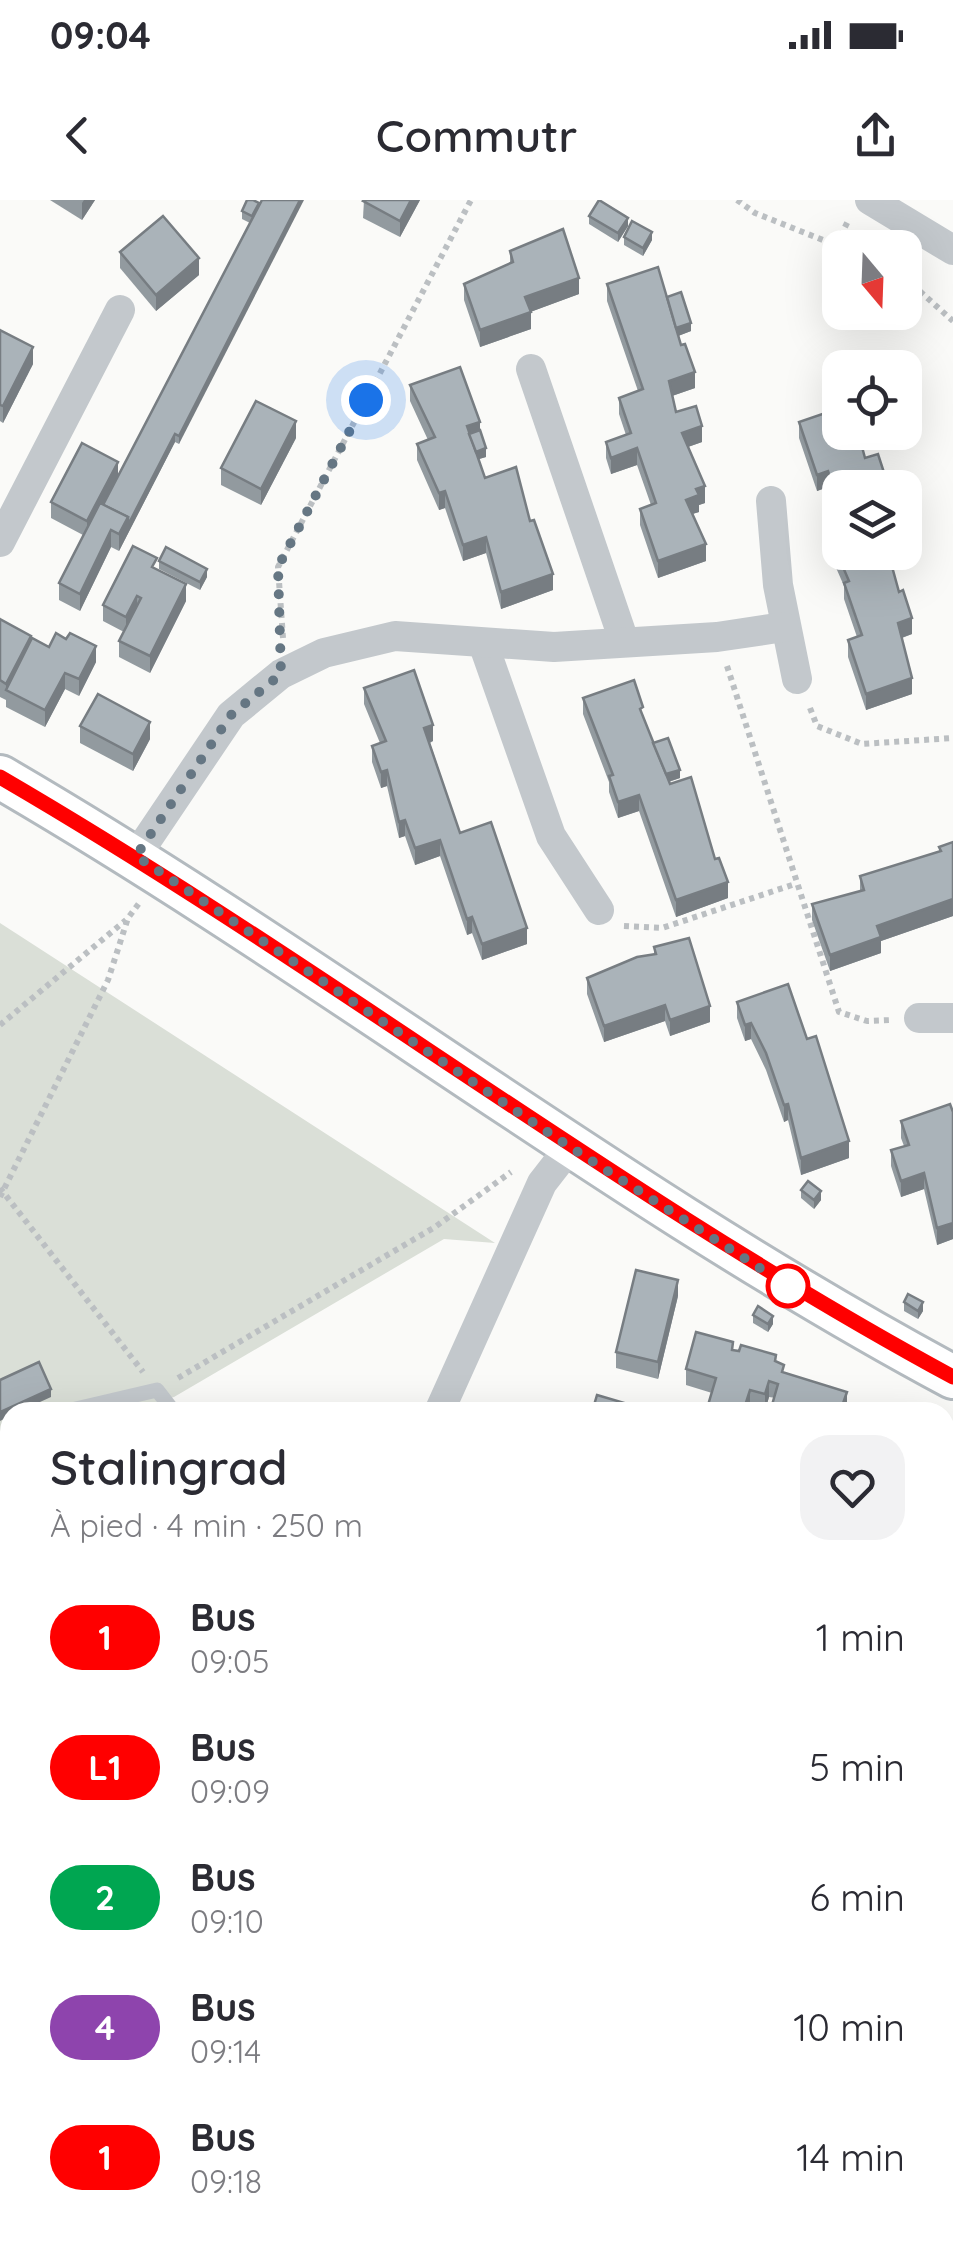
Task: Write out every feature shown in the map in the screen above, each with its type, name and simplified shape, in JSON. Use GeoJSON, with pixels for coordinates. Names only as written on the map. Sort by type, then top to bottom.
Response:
{"type":"FeatureCollection","features":[{"type":"Feature","properties":{"kind":"main road"},"geometry":{"type":"LineString","coordinates":[[0,777],[149,864],[570,1147],[832,1312],[953,1377]]}},
{"type":"Feature","properties":{"kind":"street"},"geometry":{"type":"LineString","coordinates":[[870,200],[953,250]]}},
{"type":"Feature","properties":{"kind":"street"},"geometry":{"type":"LineString","coordinates":[[0,542],[120,310]]}},
{"type":"Feature","properties":{"kind":"street"},"geometry":{"type":"LineString","coordinates":[[531,369],[624,642]]}},
{"type":"Feature","properties":{"kind":"street"},"geometry":{"type":"LineString","coordinates":[[771,500],[784,627],[797,679]]}},
{"type":"Feature","properties":{"kind":"street"},"geometry":{"type":"LineString","coordinates":[[149,864],[231,715],[281,674],[324,653],[395,636],[554,647],[718,637],[784,627]]}},
{"type":"Feature","properties":{"kind":"street"},"geometry":{"type":"LineString","coordinates":[[483,642],[552,836],[599,910]]}},
{"type":"Feature","properties":{"kind":"street"},"geometry":{"type":"LineString","coordinates":[[919,1018],[953,1018]]}},
{"type":"Feature","properties":{"kind":"street"},"geometry":{"type":"LineString","coordinates":[[444,1402],[542,1183],[570,1147]]}},
{"type":"Feature","properties":{"kind":"lane"},"geometry":{"type":"LineString","coordinates":[[106,1402],[158,1390],[167,1402]]}},
{"type":"Feature","properties":{"kind":"path"},"geometry":{"type":"LineString","coordinates":[[281,674],[278,567],[472,200]]}},
{"type":"Feature","properties":{"kind":"path"},"geometry":{"type":"LineString","coordinates":[[737,200],[755,214],[822,240]]}},
{"type":"Feature","properties":{"kind":"path"},"geometry":{"type":"LineString","coordinates":[[922,293],[953,321]]}},
{"type":"Feature","properties":{"kind":"path"},"geometry":{"type":"LineString","coordinates":[[718,637],[839,1012],[867,1022],[919,1018]]}},
{"type":"Feature","properties":{"kind":"path"},"geometry":{"type":"LineString","coordinates":[[797,679],[817,726],[862,744],[953,738]]}},
{"type":"Feature","properties":{"kind":"path"},"geometry":{"type":"LineString","coordinates":[[149,864],[108,980],[1,1192],[158,1390],[435,1227],[517,1168],[542,1183]]}},
{"type":"Feature","properties":{"kind":"path"},"geometry":{"type":"LineString","coordinates":[[599,910],[630,929],[662,928],[795,884]]}},
{"type":"Feature","properties":{"kind":"path"},"geometry":{"type":"LineString","coordinates":[[0,1025],[128,918]]}},
{"type":"Feature","properties":{"kind":"shaded area"},"geometry":{"type":"Polygon","coordinates":[[[0,923],[495,1243],[444,1239],[174,1397],[156,1402],[0,1402],[0,923]]]}},
{"type":"Feature","properties":{"kind":"building"},"geometry":{"type":"Polygon","coordinates":[[[247,200],[259,203],[252,216],[242,211],[247,200]]]}},
{"type":"Feature","properties":{"kind":"building"},"geometry":{"type":"Polygon","coordinates":[[[262,200],[300,200],[179,436],[175,434],[128,525],[128,517],[103,505],[262,200]]]}},
{"type":"Feature","properties":{"kind":"building"},"geometry":{"type":"Polygon","coordinates":[[[364,200],[411,200],[400,221],[364,200]]]}},
{"type":"Feature","properties":{"kind":"building"},"geometry":{"type":"Polygon","coordinates":[[[599,200],[628,218],[618,233],[589,216],[599,200]]]}},
{"type":"Feature","properties":{"kind":"building"},"geometry":{"type":"Polygon","coordinates":[[[163,216],[199,258],[156,295],[120,252],[163,216]]]}},
{"type":"Feature","properties":{"kind":"building"},"geometry":{"type":"Polygon","coordinates":[[[632,221],[652,232],[643,248],[624,237],[632,221]]]}},
{"type":"Feature","properties":{"kind":"building"},"geometry":{"type":"Polygon","coordinates":[[[563,229],[579,278],[525,297],[531,312],[480,330],[464,284],[513,262],[510,251],[563,229]]]}},
{"type":"Feature","properties":{"kind":"building"},"geometry":{"type":"Polygon","coordinates":[[[658,267],[681,345],[685,344],[695,372],[669,381],[676,412],[696,406],[702,426],[682,433],[705,486],[696,489],[699,495],[686,500],[706,544],[658,561],[640,509],[656,503],[637,448],[611,458],[606,442],[631,433],[619,398],[643,389],[607,284],[658,267]]]}},
{"type":"Feature","properties":{"kind":"building"},"geometry":{"type":"Polygon","coordinates":[[[681,292],[691,323],[676,328],[667,297],[681,292]]]}},
{"type":"Feature","properties":{"kind":"building"},"geometry":{"type":"Polygon","coordinates":[[[0,330],[33,347],[3,406],[0,405],[0,330]]]}},
{"type":"Feature","properties":{"kind":"building"},"geometry":{"type":"Polygon","coordinates":[[[460,367],[480,422],[467,426],[485,478],[516,467],[530,521],[534,520],[553,574],[501,592],[486,537],[463,545],[445,491],[439,493],[417,444],[435,437],[410,385],[460,367]]]}},
{"type":"Feature","properties":{"kind":"building"},"geometry":{"type":"Polygon","coordinates":[[[256,401],[296,421],[261,489],[221,468],[256,401]]]}},
{"type":"Feature","properties":{"kind":"building"},"geometry":{"type":"Polygon","coordinates":[[[822,414],[822,450],[863,450],[865,458],[878,454],[883,470],[822,470],[817,475],[799,422],[822,414]]]}},
{"type":"Feature","properties":{"kind":"building"},"geometry":{"type":"Polygon","coordinates":[[[480,430],[486,448],[476,452],[469,434],[480,430]]]}},
{"type":"Feature","properties":{"kind":"building"},"geometry":{"type":"Polygon","coordinates":[[[82,443],[118,462],[87,521],[51,502],[82,443]]]}},
{"type":"Feature","properties":{"kind":"building"},"geometry":{"type":"Polygon","coordinates":[[[100,503],[128,517],[119,534],[111,530],[80,594],[59,583],[100,503]]]}},
{"type":"Feature","properties":{"kind":"building"},"geometry":{"type":"Polygon","coordinates":[[[133,546],[157,558],[152,567],[186,584],[150,656],[119,641],[141,598],[137,596],[126,617],[103,605],[133,546]]]}},
{"type":"Feature","properties":{"kind":"building"},"geometry":{"type":"Polygon","coordinates":[[[166,547],[207,569],[200,582],[159,561],[166,547]]]}},
{"type":"Feature","properties":{"kind":"building"},"geometry":{"type":"Polygon","coordinates":[[[844,570],[893,570],[912,618],[898,623],[912,678],[866,694],[848,640],[862,635],[844,583],[849,581],[844,570]]]}},
{"type":"Feature","properties":{"kind":"building"},"geometry":{"type":"Polygon","coordinates":[[[0,619],[31,636],[6,684],[0,680],[0,619]]]}},
{"type":"Feature","properties":{"kind":"building"},"geometry":{"type":"Polygon","coordinates":[[[56,633],[66,639],[70,633],[96,646],[79,679],[65,673],[45,710],[6,690],[32,638],[49,647],[56,633]]]}},
{"type":"Feature","properties":{"kind":"building"},"geometry":{"type":"Polygon","coordinates":[[[414,670],[433,725],[424,728],[460,833],[491,822],[527,928],[482,944],[472,917],[467,919],[440,840],[415,848],[405,820],[399,822],[387,770],[381,772],[372,746],[386,741],[364,688],[414,670]]]}},
{"type":"Feature","properties":{"kind":"building"},"geometry":{"type":"Polygon","coordinates":[[[634,680],[643,707],[640,709],[670,784],[691,777],[715,859],[719,858],[728,882],[676,900],[639,795],[618,802],[609,776],[613,775],[583,698],[634,680]]]}},
{"type":"Feature","properties":{"kind":"building"},"geometry":{"type":"Polygon","coordinates":[[[98,694],[150,722],[133,754],[80,726],[98,694]]]}},
{"type":"Feature","properties":{"kind":"building"},"geometry":{"type":"Polygon","coordinates":[[[668,738],[680,770],[666,774],[653,743],[668,738]]]}},
{"type":"Feature","properties":{"kind":"building"},"geometry":{"type":"Polygon","coordinates":[[[953,842],[953,899],[877,926],[881,937],[830,955],[812,904],[864,890],[860,876],[941,851],[939,847],[953,842]]]}},
{"type":"Feature","properties":{"kind":"building"},"geometry":{"type":"Polygon","coordinates":[[[689,938],[710,1006],[670,1020],[665,1005],[604,1026],[587,978],[637,957],[656,954],[654,947],[689,938]]]}},
{"type":"Feature","properties":{"kind":"building"},"geometry":{"type":"Polygon","coordinates":[[[788,984],[807,1039],[816,1036],[849,1141],[801,1158],[788,1104],[784,1105],[766,1053],[751,1023],[745,1025],[737,1002],[788,984]]]}},
{"type":"Feature","properties":{"kind":"building"},"geometry":{"type":"Polygon","coordinates":[[[950,1104],[953,1223],[937,1228],[924,1173],[901,1181],[891,1150],[909,1145],[901,1121],[950,1104]]]}},
{"type":"Feature","properties":{"kind":"building"},"geometry":{"type":"Polygon","coordinates":[[[808,1181],[821,1191],[814,1200],[801,1190],[808,1181]]]}},
{"type":"Feature","properties":{"kind":"building"},"geometry":{"type":"Polygon","coordinates":[[[636,1270],[678,1280],[658,1362],[616,1352],[636,1270]]]}},
{"type":"Feature","properties":{"kind":"building"},"geometry":{"type":"Polygon","coordinates":[[[908,1294],[923,1302],[918,1311],[904,1302],[908,1294]]]}},
{"type":"Feature","properties":{"kind":"building"},"geometry":{"type":"Polygon","coordinates":[[[758,1306],[773,1316],[768,1324],[753,1315],[758,1306]]]}},
{"type":"Feature","properties":{"kind":"building"},"geometry":{"type":"Polygon","coordinates":[[[696,1332],[733,1342],[732,1350],[739,1351],[741,1345],[776,1355],[775,1361],[784,1365],[782,1372],[847,1392],[844,1402],[773,1402],[778,1384],[769,1381],[765,1394],[750,1390],[746,1402],[709,1402],[716,1378],[686,1369],[696,1332]]]}},
{"type":"Feature","properties":{"kind":"building"},"geometry":{"type":"Polygon","coordinates":[[[39,1362],[51,1389],[22,1402],[0,1402],[0,1380],[39,1362]]]}},
{"type":"Feature","properties":{"kind":"building"},"geometry":{"type":"Polygon","coordinates":[[[597,1395],[621,1402],[595,1402],[597,1395]]]}},
{"type":"Feature","properties":{"kind":"bus line","name":"1"},"geometry":{"type":"LineString","coordinates":[[0,777],[136,856],[570,1147],[751,1263],[953,1377]]}},
{"type":"Feature","properties":{"kind":"route"},"geometry":{"type":"LineString","coordinates":[[366,400],[278,567],[281,674],[231,715],[136,856],[570,1147],[788,1286]]}}]}
